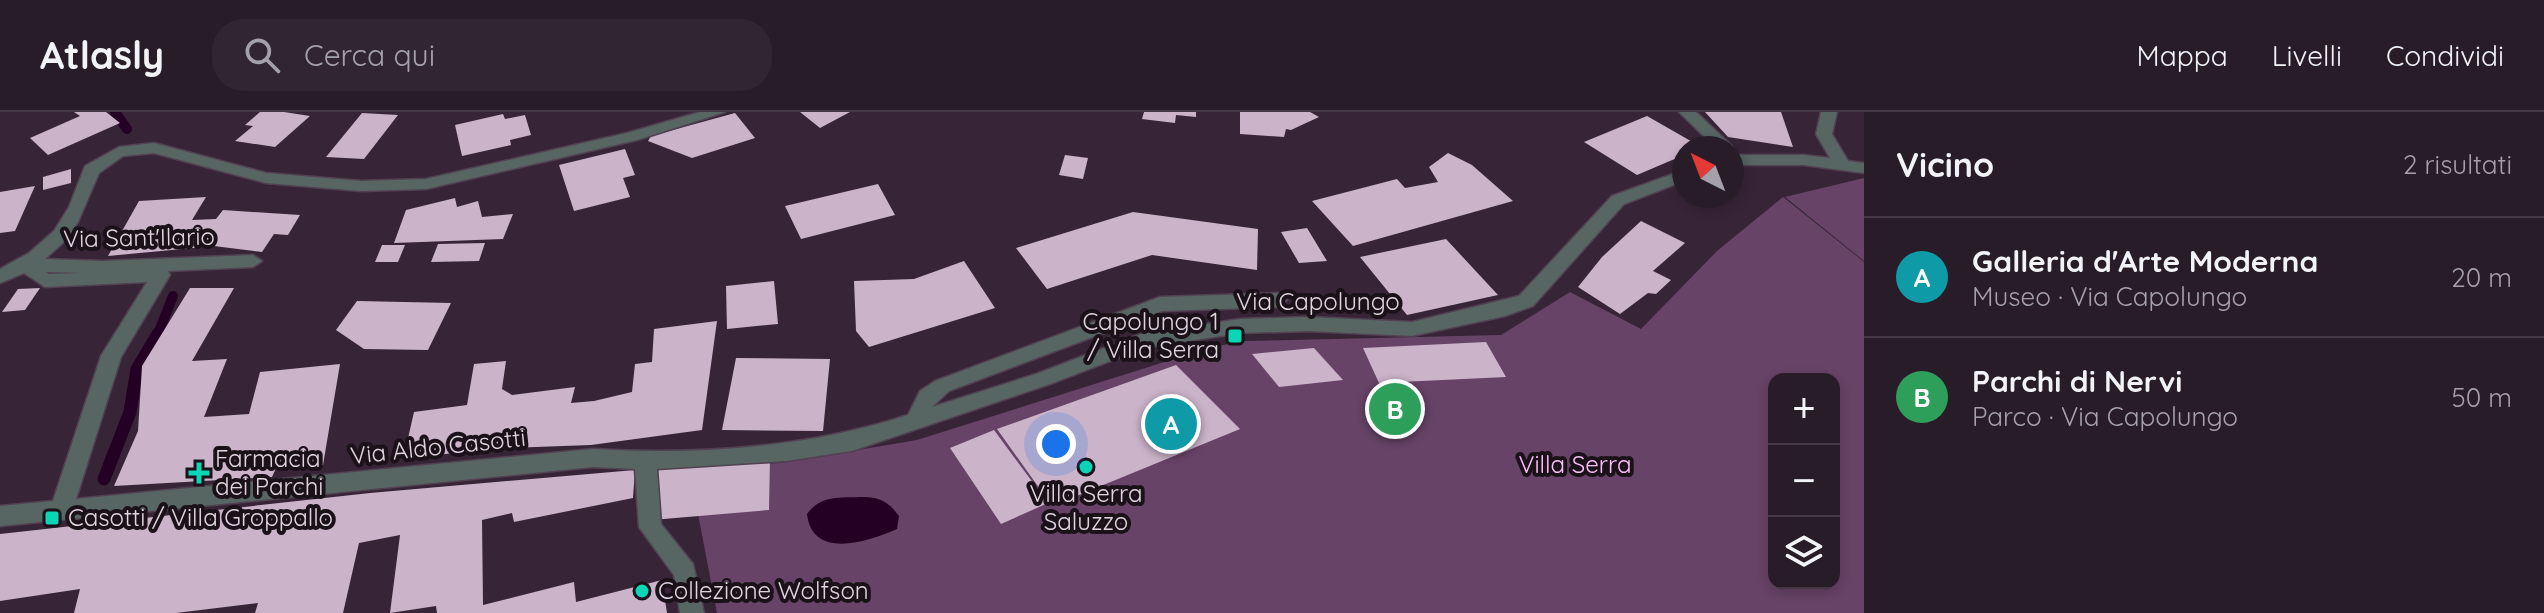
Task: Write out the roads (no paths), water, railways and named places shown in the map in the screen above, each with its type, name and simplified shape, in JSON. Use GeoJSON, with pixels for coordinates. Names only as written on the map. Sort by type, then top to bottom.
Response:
{"type":"FeatureCollection","features":[{"type":"Feature","properties":{"kind":"street","name":"Via Sant'Ilario"},"geometry":{"type":"LineString","coordinates":[[0,277],[26,265],[66,233],[81,205],[91,170],[119,152],[154,148],[266,178],[361,186],[426,184],[631,137],[717,112]]}},
{"type":"Feature","properties":{"kind":"street"},"geometry":{"type":"LineString","coordinates":[[1687,112],[1712,136]]}},
{"type":"Feature","properties":{"kind":"street"},"geometry":{"type":"LineString","coordinates":[[1829,112],[1824,134],[1842,165]]}},
{"type":"Feature","properties":{"kind":"street"},"geometry":{"type":"LineString","coordinates":[[1744,156],[1864,168]]}},
{"type":"Feature","properties":{"kind":"street","name":"Via Capolungo"},"geometry":{"type":"LineString","coordinates":[[786,452],[852,442],[1141,341],[1240,326],[1309,324],[1412,329],[1505,309],[1526,301],[1618,200],[1672,180]]}},
{"type":"Feature","properties":{"kind":"street","name":"Via Sant'Ilario"},"geometry":{"type":"LineString","coordinates":[[26,265],[103,267],[253,261]]}},
{"type":"Feature","properties":{"kind":"street","name":"Via Sant'Ilario"},"geometry":{"type":"LineString","coordinates":[[26,265],[45,281],[161,275],[111,356],[61,511]]}},
{"type":"Feature","properties":{"kind":"street","name":"Via Capolungo"},"geometry":{"type":"LineString","coordinates":[[915,422],[927,397],[942,386],[1160,304],[1278,300]]}},
{"type":"Feature","properties":{"kind":"street","name":"Via Aldo Casotti"},"geometry":{"type":"LineString","coordinates":[[0,516],[593,458],[645,461],[786,452]]}},
{"type":"Feature","properties":{"kind":"street"},"geometry":{"type":"LineString","coordinates":[[645,461],[650,527],[685,571],[692,613]]}},
{"type":"Feature","properties":{"kind":"waterway"},"geometry":{"type":"LineString","coordinates":[[115,112],[127,129]]}},
{"type":"Feature","properties":{"kind":"waterway"},"geometry":{"type":"LineString","coordinates":[[157,335],[173,296]]}},
{"type":"Feature","properties":{"kind":"waterway"},"geometry":{"type":"LineString","coordinates":[[104,479],[130,412],[137,369],[157,335]]}},
{"type":"Feature","properties":{"kind":"place","name":"Capolungo 1 / Villa Serra"},"geometry":{"type":"Point","coordinates":[1235,336]}},
{"type":"Feature","properties":{"kind":"place","name":"Parchi di Nervi"},"geometry":{"type":"Point","coordinates":[1395,409]}},
{"type":"Feature","properties":{"kind":"place","name":"Galleria d'Arte Moderna"},"geometry":{"type":"Point","coordinates":[1171,424]}},
{"type":"Feature","properties":{"kind":"place","name":"Villa Serra Saluzzo"},"geometry":{"type":"Point","coordinates":[1086,467]}},
{"type":"Feature","properties":{"kind":"place","name":"Farmacia dei Parchi"},"geometry":{"type":"Point","coordinates":[199,473]}},
{"type":"Feature","properties":{"kind":"place","name":"Casotti / Villa Groppallo"},"geometry":{"type":"Point","coordinates":[52,518]}},
{"type":"Feature","properties":{"kind":"place","name":"Collezione Wolfson"},"geometry":{"type":"Point","coordinates":[642,591]}},
{"type":"Feature","properties":{"kind":"park label","name":"Villa Serra"},"geometry":{"type":"Point","coordinates":[1575,465]}}]}
